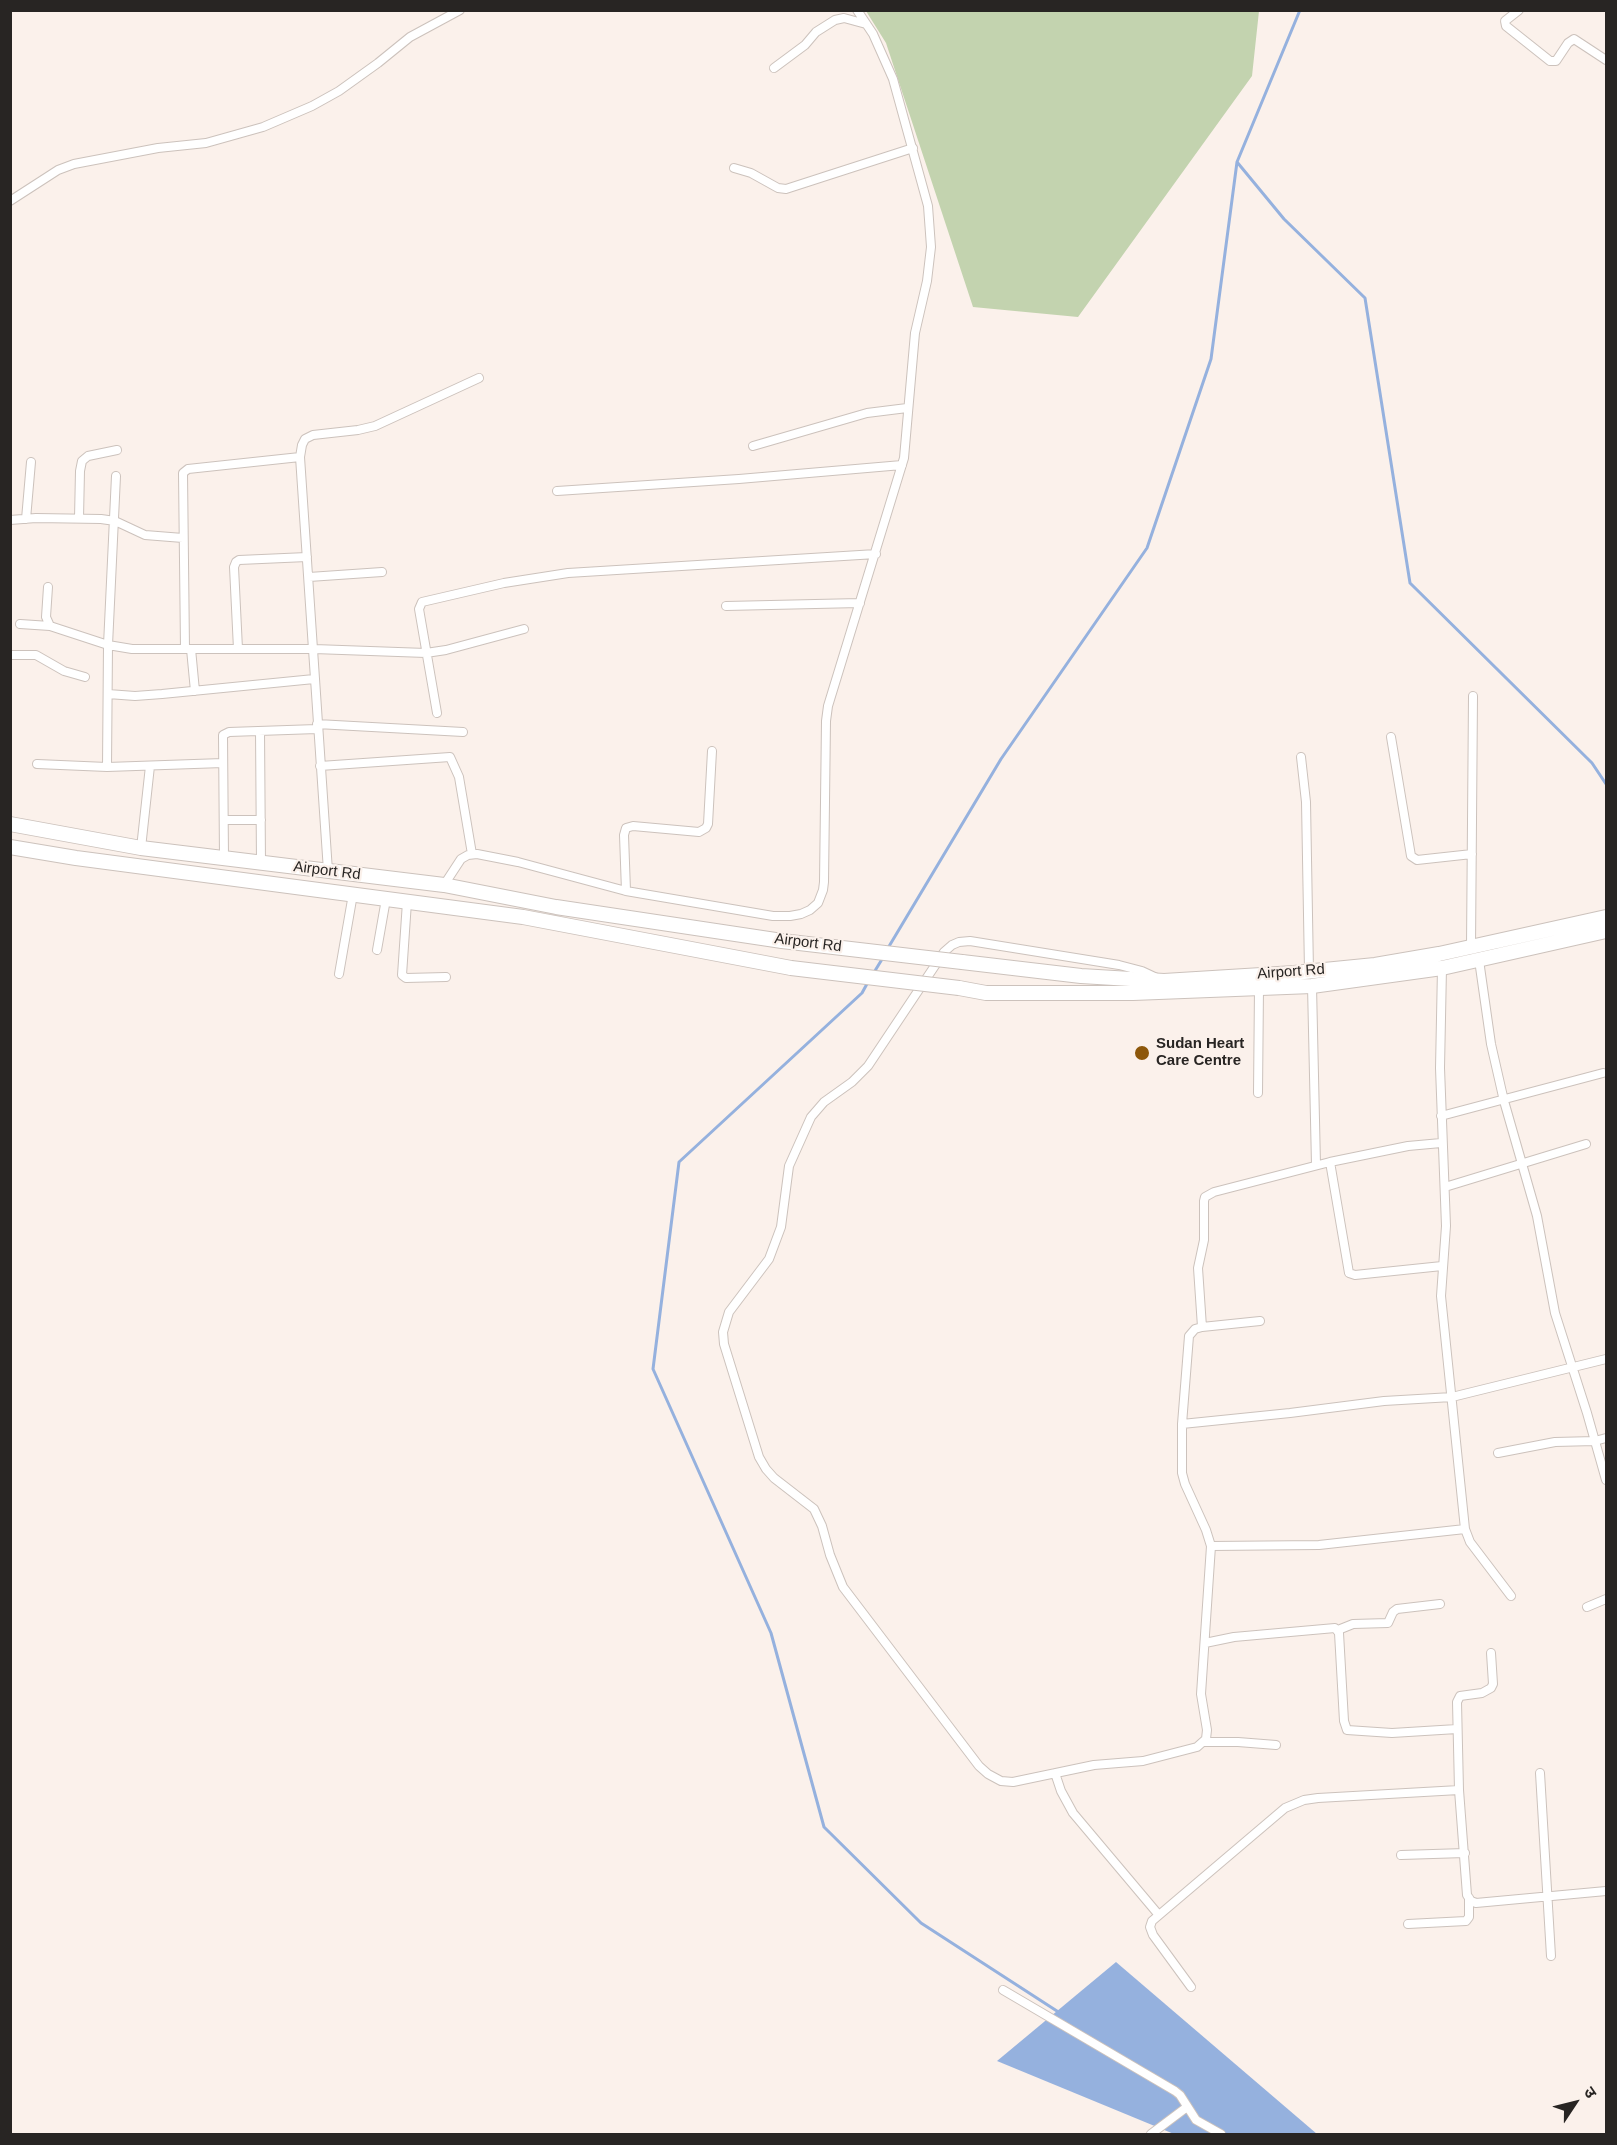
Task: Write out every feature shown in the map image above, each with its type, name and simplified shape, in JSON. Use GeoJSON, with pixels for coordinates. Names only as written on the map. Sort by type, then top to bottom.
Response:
{"type":"FeatureCollection","features":[{"type":"Feature","properties":{"kind":"main road","name":"Airport Rd"},"geometry":{"type":"LineString","coordinates":[[10,824],[141,848],[444,885],[556,907],[782,941],[1081,976],[1161,980],[1375,965],[1439,954],[1606,917]]}},
{"type":"Feature","properties":{"kind":"main road"},"geometry":{"type":"LineString","coordinates":[[10,847],[76,858],[522,917],[791,968],[986,993],[1133,993],[1312,986],[1442,968],[1606,932]]}},
{"type":"Feature","properties":{"kind":"street"},"geometry":{"type":"LineString","coordinates":[[10,201],[58,170],[74,164],[158,148],[206,143],[263,127],[312,106],[339,91],[410,38],[460,10]]}},
{"type":"Feature","properties":{"kind":"street"},"geometry":{"type":"LineString","coordinates":[[444,885],[461,859],[472,854],[518,862],[626,891],[773,916],[801,914],[818,903],[824,882],[828,706],[902,465],[906,445],[907,408],[915,333],[927,281],[931,247],[928,206],[893,79],[873,34],[857,10]]}},
{"type":"Feature","properties":{"kind":"street"},"geometry":{"type":"LineString","coordinates":[[1519,10],[1505,21],[1506,26],[1550,61],[1556,60],[1568,43],[1574,39],[1606,60]]}},
{"type":"Feature","properties":{"kind":"street"},"geometry":{"type":"LineString","coordinates":[[774,68],[805,45],[816,32],[835,20],[844,18],[866,24]]}},
{"type":"Feature","properties":{"kind":"street"},"geometry":{"type":"LineString","coordinates":[[734,168],[751,173],[778,188],[786,189],[913,148]]}},
{"type":"Feature","properties":{"kind":"street"},"geometry":{"type":"LineString","coordinates":[[328,871],[300,457],[303,441],[309,436],[375,426],[479,378]]}},
{"type":"Feature","properties":{"kind":"street"},"geometry":{"type":"LineString","coordinates":[[753,446],[867,412],[907,408]]}},
{"type":"Feature","properties":{"kind":"street"},"geometry":{"type":"LineString","coordinates":[[80,518],[82,461],[88,456],[117,450]]}},
{"type":"Feature","properties":{"kind":"street"},"geometry":{"type":"LineString","coordinates":[[195,691],[188,649],[183,538],[183,475],[186,470],[300,457]]}},
{"type":"Feature","properties":{"kind":"street"},"geometry":{"type":"LineString","coordinates":[[26,519],[31,462]]}},
{"type":"Feature","properties":{"kind":"street"},"geometry":{"type":"LineString","coordinates":[[557,491],[902,465]]}},
{"type":"Feature","properties":{"kind":"street"},"geometry":{"type":"LineString","coordinates":[[107,767],[108,645],[116,476]]}},
{"type":"Feature","properties":{"kind":"street"},"geometry":{"type":"LineString","coordinates":[[11,522],[26,519],[80,518],[115,521],[145,535],[183,538]]}},
{"type":"Feature","properties":{"kind":"street"},"geometry":{"type":"LineString","coordinates":[[437,713],[419,609],[420,603],[504,583],[577,573],[876,554]]}},
{"type":"Feature","properties":{"kind":"street"},"geometry":{"type":"LineString","coordinates":[[238,649],[234,567],[236,562],[307,557]]}},
{"type":"Feature","properties":{"kind":"street"},"geometry":{"type":"LineString","coordinates":[[309,577],[382,572]]}},
{"type":"Feature","properties":{"kind":"street"},"geometry":{"type":"LineString","coordinates":[[48,587],[46,616],[50,626]]}},
{"type":"Feature","properties":{"kind":"street"},"geometry":{"type":"LineString","coordinates":[[726,606],[860,603]]}},
{"type":"Feature","properties":{"kind":"street"},"geometry":{"type":"LineString","coordinates":[[20,624],[50,626],[108,645],[132,649],[314,649],[426,652],[446,650],[524,629]]}},
{"type":"Feature","properties":{"kind":"street"},"geometry":{"type":"LineString","coordinates":[[10,655],[36,655],[59,668],[85,677]]}},
{"type":"Feature","properties":{"kind":"street"},"geometry":{"type":"LineString","coordinates":[[108,694],[135,696],[314,679]]}},
{"type":"Feature","properties":{"kind":"street"},"geometry":{"type":"LineString","coordinates":[[1471,946],[1473,696]]}},
{"type":"Feature","properties":{"kind":"street"},"geometry":{"type":"LineString","coordinates":[[224,858],[223,739],[225,734],[317,727],[463,732]]}},
{"type":"Feature","properties":{"kind":"street"},"geometry":{"type":"LineString","coordinates":[[260,731],[261,863]]}},
{"type":"Feature","properties":{"kind":"street"},"geometry":{"type":"LineString","coordinates":[[1391,737],[1411,856],[1417,860],[1472,854]]}},
{"type":"Feature","properties":{"kind":"street"},"geometry":{"type":"LineString","coordinates":[[626,891],[624,835],[626,828],[633,826],[699,832],[706,828],[712,751]]}},
{"type":"Feature","properties":{"kind":"street"},"geometry":{"type":"LineString","coordinates":[[320,766],[450,757],[459,777],[472,854]]}},
{"type":"Feature","properties":{"kind":"street"},"geometry":{"type":"LineString","coordinates":[[1301,757],[1306,802],[1309,971]]}},
{"type":"Feature","properties":{"kind":"street"},"geometry":{"type":"LineString","coordinates":[[37,764],[107,767],[223,763]]}},
{"type":"Feature","properties":{"kind":"street"},"geometry":{"type":"LineString","coordinates":[[141,848],[150,766]]}},
{"type":"Feature","properties":{"kind":"street"},"geometry":{"type":"LineString","coordinates":[[224,820],[261,820]]}},
{"type":"Feature","properties":{"kind":"street"},"geometry":{"type":"LineString","coordinates":[[339,974],[353,894]]}},
{"type":"Feature","properties":{"kind":"street"},"geometry":{"type":"LineString","coordinates":[[377,950],[386,899]]}},
{"type":"Feature","properties":{"kind":"street"},"geometry":{"type":"LineString","coordinates":[[407,902],[402,975],[406,978],[446,977]]}},
{"type":"Feature","properties":{"kind":"street"},"geometry":{"type":"LineString","coordinates":[[1161,980],[1129,967],[970,941],[952,945],[944,952],[868,1066],[852,1082],[824,1102],[811,1117],[789,1166],[780,1227],[769,1259],[729,1312],[723,1332],[724,1344],[759,1457],[774,1478],[814,1509],[822,1526],[836,1573],[850,1598],[979,1766],[988,1774],[1001,1781],[1013,1782],[1094,1765],[1164,1757],[1197,1747],[1204,1742],[1207,1735],[1201,1694],[1211,1546],[1182,1473],[1182,1424],[1190,1336],[1195,1329],[1202,1327],[1260,1321]]}},
{"type":"Feature","properties":{"kind":"street"},"geometry":{"type":"LineString","coordinates":[[1479,960],[1488,1027],[1504,1101],[1537,1216],[1555,1313],[1606,1480]]}},
{"type":"Feature","properties":{"kind":"street"},"geometry":{"type":"LineString","coordinates":[[1442,968],[1441,1143],[1446,1226],[1442,1266],[1443,1317],[1465,1529],[1470,1542],[1511,1596]]}},
{"type":"Feature","properties":{"kind":"street"},"geometry":{"type":"LineString","coordinates":[[1312,986],[1316,1165]]}},
{"type":"Feature","properties":{"kind":"street"},"geometry":{"type":"LineString","coordinates":[[1258,1093],[1259,988]]}},
{"type":"Feature","properties":{"kind":"street"},"geometry":{"type":"LineString","coordinates":[[1441,1116],[1603,1073]]}},
{"type":"Feature","properties":{"kind":"street"},"geometry":{"type":"LineString","coordinates":[[1202,1327],[1198,1268],[1205,1233],[1204,1201],[1206,1197],[1214,1192],[1316,1165],[1400,1148],[1441,1143]]}},
{"type":"Feature","properties":{"kind":"street"},"geometry":{"type":"LineString","coordinates":[[1445,1187],[1586,1144]]}},
{"type":"Feature","properties":{"kind":"street"},"geometry":{"type":"LineString","coordinates":[[1330,1162],[1349,1273],[1354,1275],[1442,1266]]}},
{"type":"Feature","properties":{"kind":"street"},"geometry":{"type":"LineString","coordinates":[[1182,1424],[1384,1401],[1452,1397],[1606,1359]]}},
{"type":"Feature","properties":{"kind":"street"},"geometry":{"type":"LineString","coordinates":[[1498,1452],[1555,1442],[1595,1441],[1606,1438]]}},
{"type":"Feature","properties":{"kind":"street"},"geometry":{"type":"LineString","coordinates":[[1211,1546],[1318,1545],[1465,1529]]}},
{"type":"Feature","properties":{"kind":"street"},"geometry":{"type":"LineString","coordinates":[[1587,1607],[1606,1599]]}},
{"type":"Feature","properties":{"kind":"street"},"geometry":{"type":"LineString","coordinates":[[1205,1643],[1234,1637],[1331,1628],[1338,1630],[1353,1624],[1388,1623],[1397,1609],[1440,1604]]}},
{"type":"Feature","properties":{"kind":"street"},"geometry":{"type":"LineString","coordinates":[[1338,1630],[1344,1721],[1347,1730],[1392,1733],[1457,1729]]}},
{"type":"Feature","properties":{"kind":"street"},"geometry":{"type":"LineString","coordinates":[[1408,1924],[1466,1921],[1469,1917],[1460,1790],[1458,1699],[1482,1693],[1491,1688],[1493,1684],[1491,1653]]}},
{"type":"Feature","properties":{"kind":"street"},"geometry":{"type":"LineString","coordinates":[[1204,1742],[1276,1745]]}},
{"type":"Feature","properties":{"kind":"street"},"geometry":{"type":"LineString","coordinates":[[1055,1773],[1061,1791],[1073,1813],[1158,1914]]}},
{"type":"Feature","properties":{"kind":"street"},"geometry":{"type":"LineString","coordinates":[[1540,1773],[1551,1956]]}},
{"type":"Feature","properties":{"kind":"street"},"geometry":{"type":"LineString","coordinates":[[1191,1987],[1153,1935],[1150,1927],[1152,1920],[1285,1808],[1293,1803],[1318,1798],[1460,1790]]}},
{"type":"Feature","properties":{"kind":"street"},"geometry":{"type":"LineString","coordinates":[[1401,1855],[1465,1853]]}},
{"type":"Feature","properties":{"kind":"street"},"geometry":{"type":"LineString","coordinates":[[1469,1898],[1476,1903],[1606,1891]]}},
{"type":"Feature","properties":{"kind":"street"},"geometry":{"type":"LineString","coordinates":[[1003,1990],[1175,2091],[1196,2120],[1221,2134]]}},
{"type":"Feature","properties":{"kind":"street"},"geometry":{"type":"LineString","coordinates":[[1150,2134],[1187,2108]]}},
{"type":"Feature","properties":{"kind":"green space"},"geometry":{"type":"Polygon","coordinates":[[[866,11],[1259,11],[1252,76],[1078,317],[973,307],[886,43],[866,11]]]}},
{"type":"Feature","properties":{"kind":"water"},"geometry":{"type":"Polygon","coordinates":[[[1116,1962],[1317,2134],[1174,2134],[997,2061],[1116,1962]]]}},
{"type":"Feature","properties":{"kind":"waterway"},"geometry":{"type":"LineString","coordinates":[[888,948],[1001,759],[1147,548],[1211,359],[1237,162],[1300,10]]}},
{"type":"Feature","properties":{"kind":"waterway"},"geometry":{"type":"LineString","coordinates":[[1237,162],[1284,219],[1365,298],[1410,583],[1592,763],[1606,784]]}},
{"type":"Feature","properties":{"kind":"waterway"},"geometry":{"type":"LineString","coordinates":[[873,974],[884,956]]}},
{"type":"Feature","properties":{"kind":"waterway"},"geometry":{"type":"LineString","coordinates":[[868,982],[862,993],[679,1162],[653,1369],[771,1633],[824,1827],[921,1923],[1060,2013]]}},
{"type":"Feature","properties":{"kind":"place","name":"Sudan Heart Care Centre"},"geometry":{"type":"Point","coordinates":[1142,1053]}}]}
